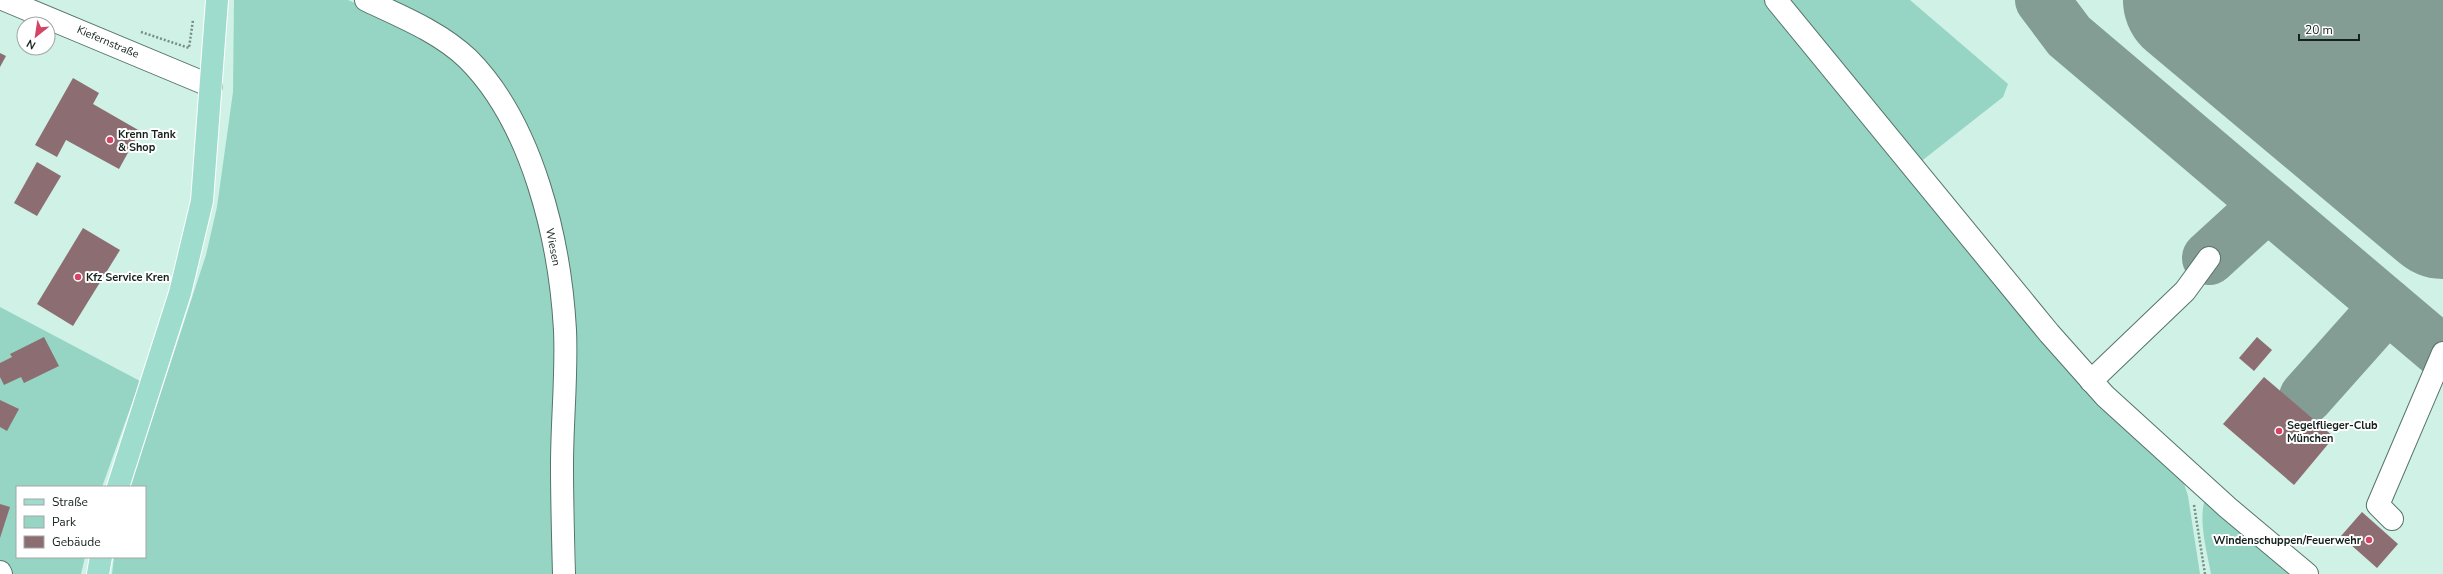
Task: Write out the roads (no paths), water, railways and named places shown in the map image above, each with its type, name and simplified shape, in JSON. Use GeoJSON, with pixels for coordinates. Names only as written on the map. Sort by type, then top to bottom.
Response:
{"type":"FeatureCollection","features":[{"type":"Feature","properties":{"kind":"main road"},"geometry":{"type":"LineString","coordinates":[[118,486],[180,293],[202,201],[218,0]]}},
{"type":"Feature","properties":{"kind":"main road"},"geometry":{"type":"LineString","coordinates":[[98,574],[101,558]]}},
{"type":"Feature","properties":{"kind":"street","name":"Kiefernstraße"},"geometry":{"type":"LineString","coordinates":[[5,0],[210,86]]}},
{"type":"Feature","properties":{"kind":"street","name":"Wiesen"},"geometry":{"type":"LineString","coordinates":[[366,0],[422,28],[446,42],[467,59],[503,103],[529,156],[554,244],[565,330],[562,465],[564,574]]}},
{"type":"Feature","properties":{"kind":"street"},"geometry":{"type":"LineString","coordinates":[[1776,0],[2091,381],[2121,412],[2198,481],[2307,574]]}},
{"type":"Feature","properties":{"kind":"street"},"geometry":{"type":"LineString","coordinates":[[2091,381],[2186,291],[2209,258]]}},
{"type":"Feature","properties":{"kind":"street"},"geometry":{"type":"LineString","coordinates":[[2392,518],[2378,505],[2443,353]]}},
{"type":"Feature","properties":{"kind":"place","name":"Krenn Tank & Shop"},"geometry":{"type":"Point","coordinates":[110,140]}},
{"type":"Feature","properties":{"kind":"place","name":"Kfz Service Kren"},"geometry":{"type":"Point","coordinates":[78,277]}},
{"type":"Feature","properties":{"kind":"place","name":"Segelflieger-Club München"},"geometry":{"type":"Point","coordinates":[2279,431]}},
{"type":"Feature","properties":{"kind":"place","name":"Windenschuppen/Feuerwehr"},"geometry":{"type":"Point","coordinates":[2369,540]}}]}
